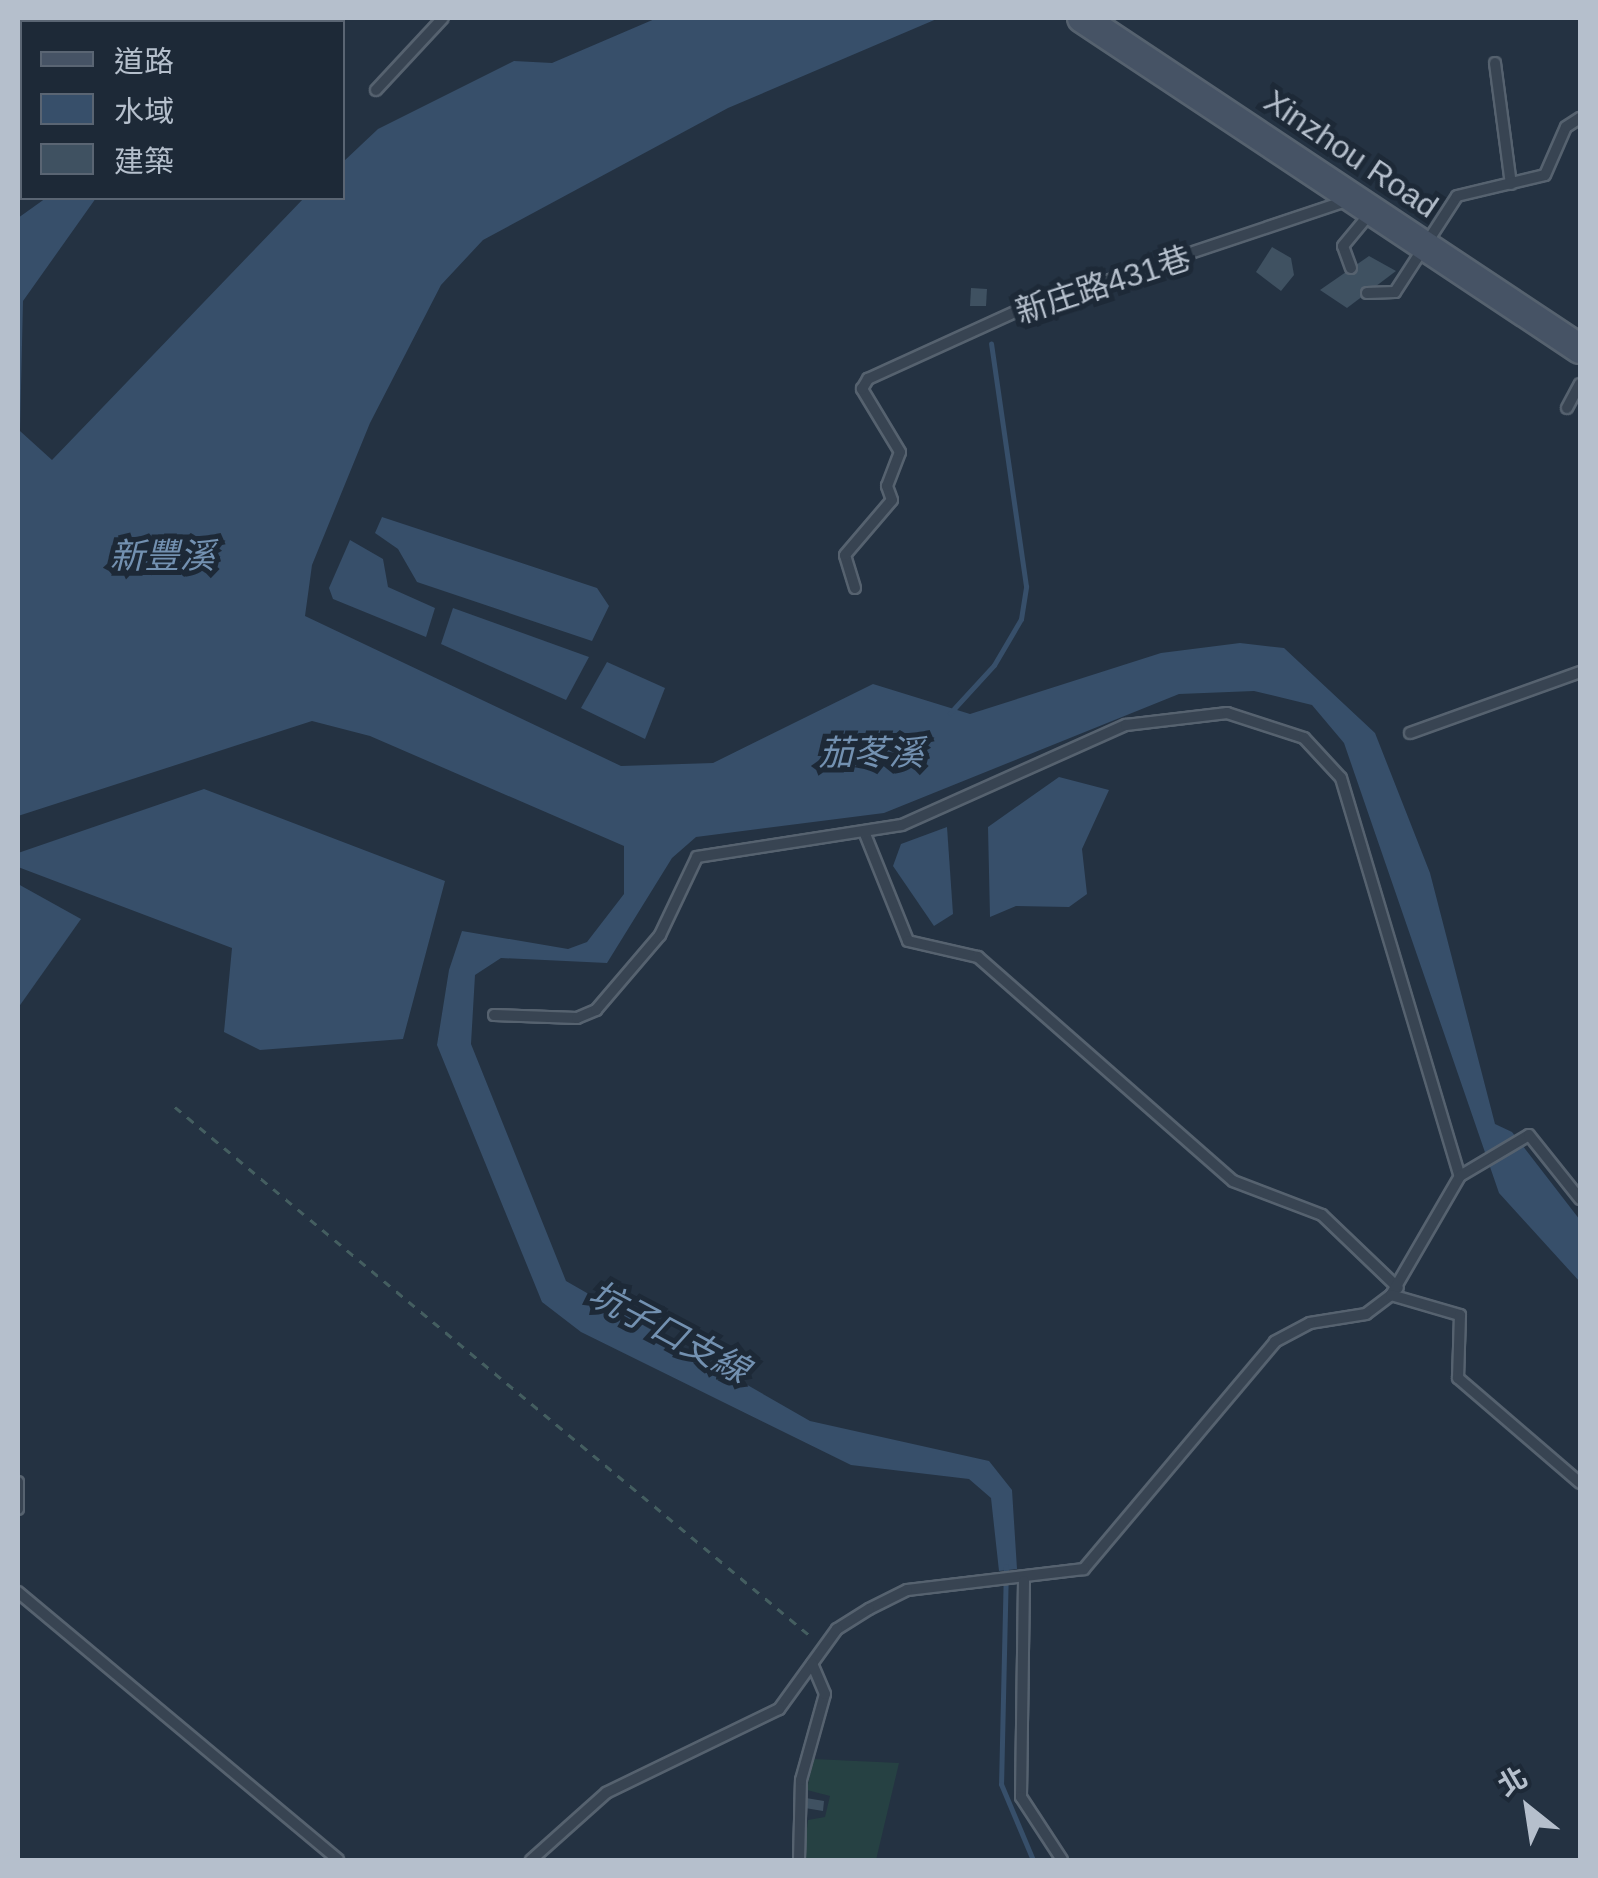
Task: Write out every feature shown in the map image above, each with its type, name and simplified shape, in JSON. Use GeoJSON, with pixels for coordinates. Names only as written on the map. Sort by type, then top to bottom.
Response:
{"type":"FeatureCollection","features":[{"type":"Feature","properties":{"kind":"street","name":"Xinzhou Road"},"geometry":{"type":"LineString","coordinates":[[1082,18],[1580,349]]}},
{"type":"Feature","properties":{"kind":"lane"},"geometry":{"type":"LineString","coordinates":[[376,90],[442,18]]}},
{"type":"Feature","properties":{"kind":"lane"},"geometry":{"type":"LineString","coordinates":[[1495,63],[1511,184]]}},
{"type":"Feature","properties":{"kind":"lane"},"geometry":{"type":"LineString","coordinates":[[1367,293],[1395,292],[1457,196],[1545,175],[1566,127],[1580,118]]}},
{"type":"Feature","properties":{"kind":"lane"},"geometry":{"type":"LineString","coordinates":[[1351,268],[1343,246],[1364,204]]}},
{"type":"Feature","properties":{"kind":"lane","name":"新庄路431巷"},"geometry":{"type":"LineString","coordinates":[[855,588],[845,556],[892,500],[887,486],[900,452],[862,389],[886,369],[948,350],[1018,311],[1364,204]]}},
{"type":"Feature","properties":{"kind":"lane"},"geometry":{"type":"LineString","coordinates":[[1567,408],[1580,384]]}},
{"type":"Feature","properties":{"kind":"lane"},"geometry":{"type":"LineString","coordinates":[[1410,733],[1580,672]]}},
{"type":"Feature","properties":{"kind":"lane"},"geometry":{"type":"LineString","coordinates":[[494,1014],[577,1018],[596,1010],[660,935],[697,858],[865,834],[1126,725],[1227,713],[1304,738],[1341,778],[1365,836],[1460,1176]]}},
{"type":"Feature","properties":{"kind":"lane"},"geometry":{"type":"LineString","coordinates":[[865,834],[908,940],[978,958],[1233,1181],[1322,1215],[1394,1292],[1460,1315],[1458,1378],[1580,1484]]}},
{"type":"Feature","properties":{"kind":"lane"},"geometry":{"type":"LineString","coordinates":[[531,1860],[606,1793],[779,1710],[823,1646],[908,1590],[994,1578],[1024,1581],[1084,1569],[1108,1550],[1275,1342],[1310,1323],[1366,1314],[1394,1292],[1460,1176],[1529,1135],[1580,1199]]}},
{"type":"Feature","properties":{"kind":"lane"},"geometry":{"type":"LineString","coordinates":[[18,1482],[18,1509]]}},
{"type":"Feature","properties":{"kind":"lane"},"geometry":{"type":"LineString","coordinates":[[1024,1581],[1021,1797],[1062,1860]]}},
{"type":"Feature","properties":{"kind":"lane"},"geometry":{"type":"LineString","coordinates":[[18,1592],[338,1860]]}},
{"type":"Feature","properties":{"kind":"lane"},"geometry":{"type":"LineString","coordinates":[[799,1860],[801,1780],[825,1694],[812,1664]]}},
{"type":"Feature","properties":{"kind":"path"},"geometry":{"type":"LineString","coordinates":[[175,1108],[823,1646]]}},
{"type":"Feature","properties":{"kind":"green space"},"geometry":{"type":"Polygon","coordinates":[[[813,1759],[899,1763],[876,1860],[803,1860],[808,1820],[825,1817],[830,1796],[807,1790],[813,1759]]]}},
{"type":"Feature","properties":{"kind":"water"},"geometry":{"type":"Polygon","coordinates":[[[657,18],[939,18],[728,108],[483,240],[441,285],[370,423],[312,565],[305,616],[621,766],[713,763],[873,684],[970,714],[1161,653],[1240,643],[1284,648],[1375,733],[1430,873],[1495,1124],[1512,1132],[1580,1220],[1580,1282],[1499,1193],[1344,743],[1312,705],[1254,691],[1179,694],[884,813],[696,837],[672,858],[607,963],[501,958],[475,975],[471,1044],[566,1281],[810,1421],[989,1461],[1012,1490],[1017,1569],[999,1571],[991,1498],[969,1479],[851,1465],[581,1332],[542,1302],[437,1045],[449,970],[462,931],[568,949],[587,942],[624,894],[624,846],[370,736],[312,721],[18,816],[18,218],[43,200],[95,200],[23,301],[20,431],[52,460],[302,200],[345,200],[345,160],[378,129],[514,61],[552,63],[657,18]]]}},
{"type":"Feature","properties":{"kind":"water"},"geometry":{"type":"Polygon","coordinates":[[[382,517],[597,588],[609,606],[592,641],[417,582],[398,549],[375,533],[382,517]]]}},
{"type":"Feature","properties":{"kind":"water"},"geometry":{"type":"Polygon","coordinates":[[[350,540],[383,559],[388,587],[435,608],[426,637],[333,599],[329,588],[350,540]]]}},
{"type":"Feature","properties":{"kind":"water"},"geometry":{"type":"Polygon","coordinates":[[[453,608],[589,657],[566,700],[441,644],[453,608]]]}},
{"type":"Feature","properties":{"kind":"water"},"geometry":{"type":"Polygon","coordinates":[[[607,662],[665,688],[645,739],[581,708],[607,662]]]}},
{"type":"Feature","properties":{"kind":"water"},"geometry":{"type":"Polygon","coordinates":[[[1059,777],[1109,790],[1082,849],[1087,894],[1069,907],[1016,906],[990,917],[988,827],[1059,777]]]}},
{"type":"Feature","properties":{"kind":"water"},"geometry":{"type":"Polygon","coordinates":[[[204,789],[445,881],[403,1039],[260,1050],[224,1032],[232,948],[18,867],[18,853],[204,789]]]}},
{"type":"Feature","properties":{"kind":"water"},"geometry":{"type":"Polygon","coordinates":[[[947,827],[953,914],[934,926],[893,866],[901,844],[947,827]]]}},
{"type":"Feature","properties":{"kind":"water"},"geometry":{"type":"Polygon","coordinates":[[[18,884],[81,919],[18,1008],[18,884]]]}},
{"type":"Feature","properties":{"kind":"building"},"geometry":{"type":"Polygon","coordinates":[[[1272,247],[1291,258],[1294,275],[1281,291],[1256,272],[1272,247]]]}},
{"type":"Feature","properties":{"kind":"building"},"geometry":{"type":"Polygon","coordinates":[[[1369,256],[1396,271],[1347,308],[1320,290],[1369,256]]]}},
{"type":"Feature","properties":{"kind":"building"},"geometry":{"type":"Polygon","coordinates":[[[971,288],[987,289],[986,306],[970,306],[971,288]]]}},
{"type":"Feature","properties":{"kind":"building"},"geometry":{"type":"Polygon","coordinates":[[[806,1798],[824,1801],[823,1811],[805,1808],[806,1798]]]}},
{"type":"Feature","properties":{"kind":"waterway"},"geometry":{"type":"LineString","coordinates":[[950,713],[994,665],[1021,619],[1026,586],[991,344]]}},
{"type":"Feature","properties":{"kind":"waterway","name":"坑子口支線"},"geometry":{"type":"LineString","coordinates":[[1006,1566],[1001,1784],[1033,1860]]}},
{"type":"Feature","properties":{"kind":"water label","name":"新豐溪"},"geometry":{"type":"Point","coordinates":[162,556]}},
{"type":"Feature","properties":{"kind":"water label","name":"茄苳溪"},"geometry":{"type":"Point","coordinates":[871,753]}}]}
